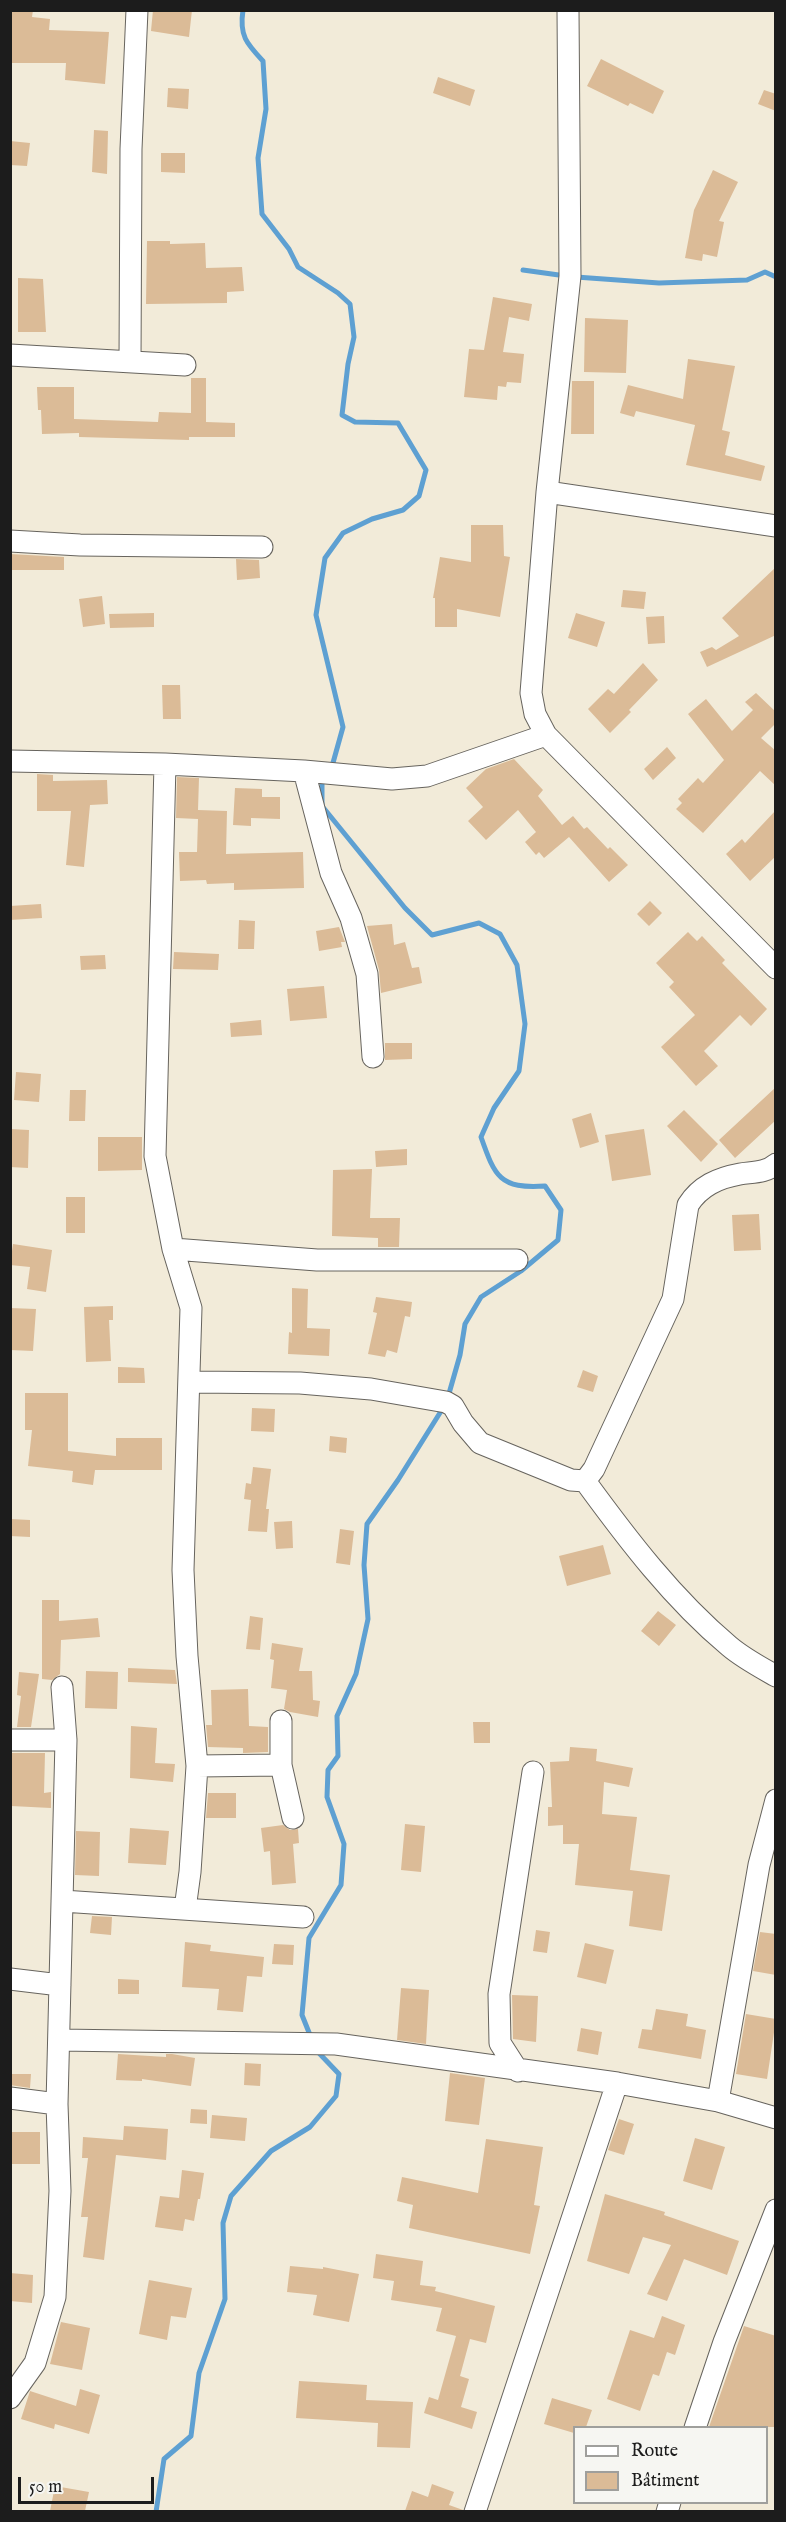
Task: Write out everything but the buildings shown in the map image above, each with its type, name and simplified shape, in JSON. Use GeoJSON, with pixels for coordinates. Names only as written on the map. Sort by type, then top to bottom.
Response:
{"type":"FeatureCollection","features":[{"type":"Feature","properties":{"kind":"street"},"geometry":{"type":"LineString","coordinates":[[130,361],[131,149],[137,10]]}},
{"type":"Feature","properties":{"kind":"street"},"geometry":{"type":"LineString","coordinates":[[568,10],[570,276],[547,492],[531,693],[535,714],[546,735],[776,969]]}},
{"type":"Feature","properties":{"kind":"street"},"geometry":{"type":"LineString","coordinates":[[10,355],[184,365]]}},
{"type":"Feature","properties":{"kind":"street"},"geometry":{"type":"LineString","coordinates":[[547,492],[768,525],[776,540]]}},
{"type":"Feature","properties":{"kind":"street"},"geometry":{"type":"LineString","coordinates":[[10,541],[80,546],[262,547]]}},
{"type":"Feature","properties":{"kind":"street"},"geometry":{"type":"LineString","coordinates":[[10,760],[165,764],[392,779],[427,776],[546,735]]}},
{"type":"Feature","properties":{"kind":"street"},"geometry":{"type":"LineString","coordinates":[[165,764],[155,1156],[173,1249],[192,1308],[183,1570],[189,1689],[197,1766],[190,1872],[185,1909]]}},
{"type":"Feature","properties":{"kind":"street"},"geometry":{"type":"LineString","coordinates":[[310,772],[331,873],[351,918],[367,974],[373,1057]]}},
{"type":"Feature","properties":{"kind":"street"},"geometry":{"type":"LineString","coordinates":[[585,1481],[594,1469],[673,1299],[688,1205],[696,1193],[709,1184],[739,1174],[757,1173],[776,1164]]}},
{"type":"Feature","properties":{"kind":"street"},"geometry":{"type":"LineString","coordinates":[[173,1249],[317,1260],[517,1260]]}},
{"type":"Feature","properties":{"kind":"street"},"geometry":{"type":"LineString","coordinates":[[191,1382],[300,1383],[371,1389],[446,1402],[453,1406],[463,1424],[480,1443],[571,1480],[585,1481],[629,1541],[679,1599],[730,1647],[776,1676]]}},
{"type":"Feature","properties":{"kind":"street"},"geometry":{"type":"LineString","coordinates":[[10,2398],[34,2364],[55,2297],[60,2191],[57,2104],[66,1740],[62,1687]]}},
{"type":"Feature","properties":{"kind":"street"},"geometry":{"type":"LineString","coordinates":[[281,1721],[281,1765],[293,1818]]}},
{"type":"Feature","properties":{"kind":"street"},"geometry":{"type":"LineString","coordinates":[[10,1740],[66,1740]]}},
{"type":"Feature","properties":{"kind":"street"},"geometry":{"type":"LineString","coordinates":[[197,1766],[281,1765]]}},
{"type":"Feature","properties":{"kind":"street"},"geometry":{"type":"LineString","coordinates":[[519,2071],[500,2043],[499,1994],[533,1772]]}},
{"type":"Feature","properties":{"kind":"street"},"geometry":{"type":"LineString","coordinates":[[718,2102],[759,1865],[776,1800]]}},
{"type":"Feature","properties":{"kind":"street"},"geometry":{"type":"LineString","coordinates":[[62,1901],[303,1917]]}},
{"type":"Feature","properties":{"kind":"street"},"geometry":{"type":"LineString","coordinates":[[10,1979],[60,1985]]}},
{"type":"Feature","properties":{"kind":"street"},"geometry":{"type":"LineString","coordinates":[[58,2040],[336,2044],[617,2083],[718,2102],[776,2118]]}},
{"type":"Feature","properties":{"kind":"street"},"geometry":{"type":"LineString","coordinates":[[475,2511],[617,2083]]}},
{"type":"Feature","properties":{"kind":"street"},"geometry":{"type":"LineString","coordinates":[[10,2098],[57,2104]]}},
{"type":"Feature","properties":{"kind":"street"},"geometry":{"type":"LineString","coordinates":[[695,2426],[724,2342],[776,2210]]}},
{"type":"Feature","properties":{"kind":"waterway"},"geometry":{"type":"LineString","coordinates":[[243,10],[243,33],[263,61],[266,109],[258,158],[262,214],[289,249],[298,267],[338,293],[350,304],[354,337],[348,364],[342,415],[355,422],[398,423],[426,470],[419,496],[403,510],[372,519],[343,533],[325,558],[316,615],[343,727],[331,770]]}},
{"type":"Feature","properties":{"kind":"waterway"},"geometry":{"type":"LineString","coordinates":[[523,270],[566,276]]}},
{"type":"Feature","properties":{"kind":"waterway"},"geometry":{"type":"LineString","coordinates":[[576,277],[659,283],[747,280],[765,272],[776,277]]}},
{"type":"Feature","properties":{"kind":"waterway"},"geometry":{"type":"LineString","coordinates":[[326,777],[322,782],[322,806],[405,908],[432,935],[479,923],[500,934],[517,965],[525,1024],[519,1071],[494,1108],[481,1137],[491,1162],[501,1178],[518,1185],[545,1186],[561,1210],[558,1240],[521,1271],[481,1297],[465,1324],[460,1355],[448,1397]]}},
{"type":"Feature","properties":{"kind":"waterway"},"geometry":{"type":"LineString","coordinates":[[312,2040],[302,2015],[309,1938],[341,1885],[344,1844],[327,1797],[328,1770],[338,1756],[337,1716],[356,1674],[368,1619],[364,1565],[367,1524],[398,1480],[443,1408]]}},
{"type":"Feature","properties":{"kind":"waterway"},"geometry":{"type":"LineString","coordinates":[[156,2512],[164,2459],[191,2436],[199,2373],[225,2299],[223,2223],[231,2196],[271,2151],[310,2127],[336,2096],[339,2074],[317,2051]]}}]}
